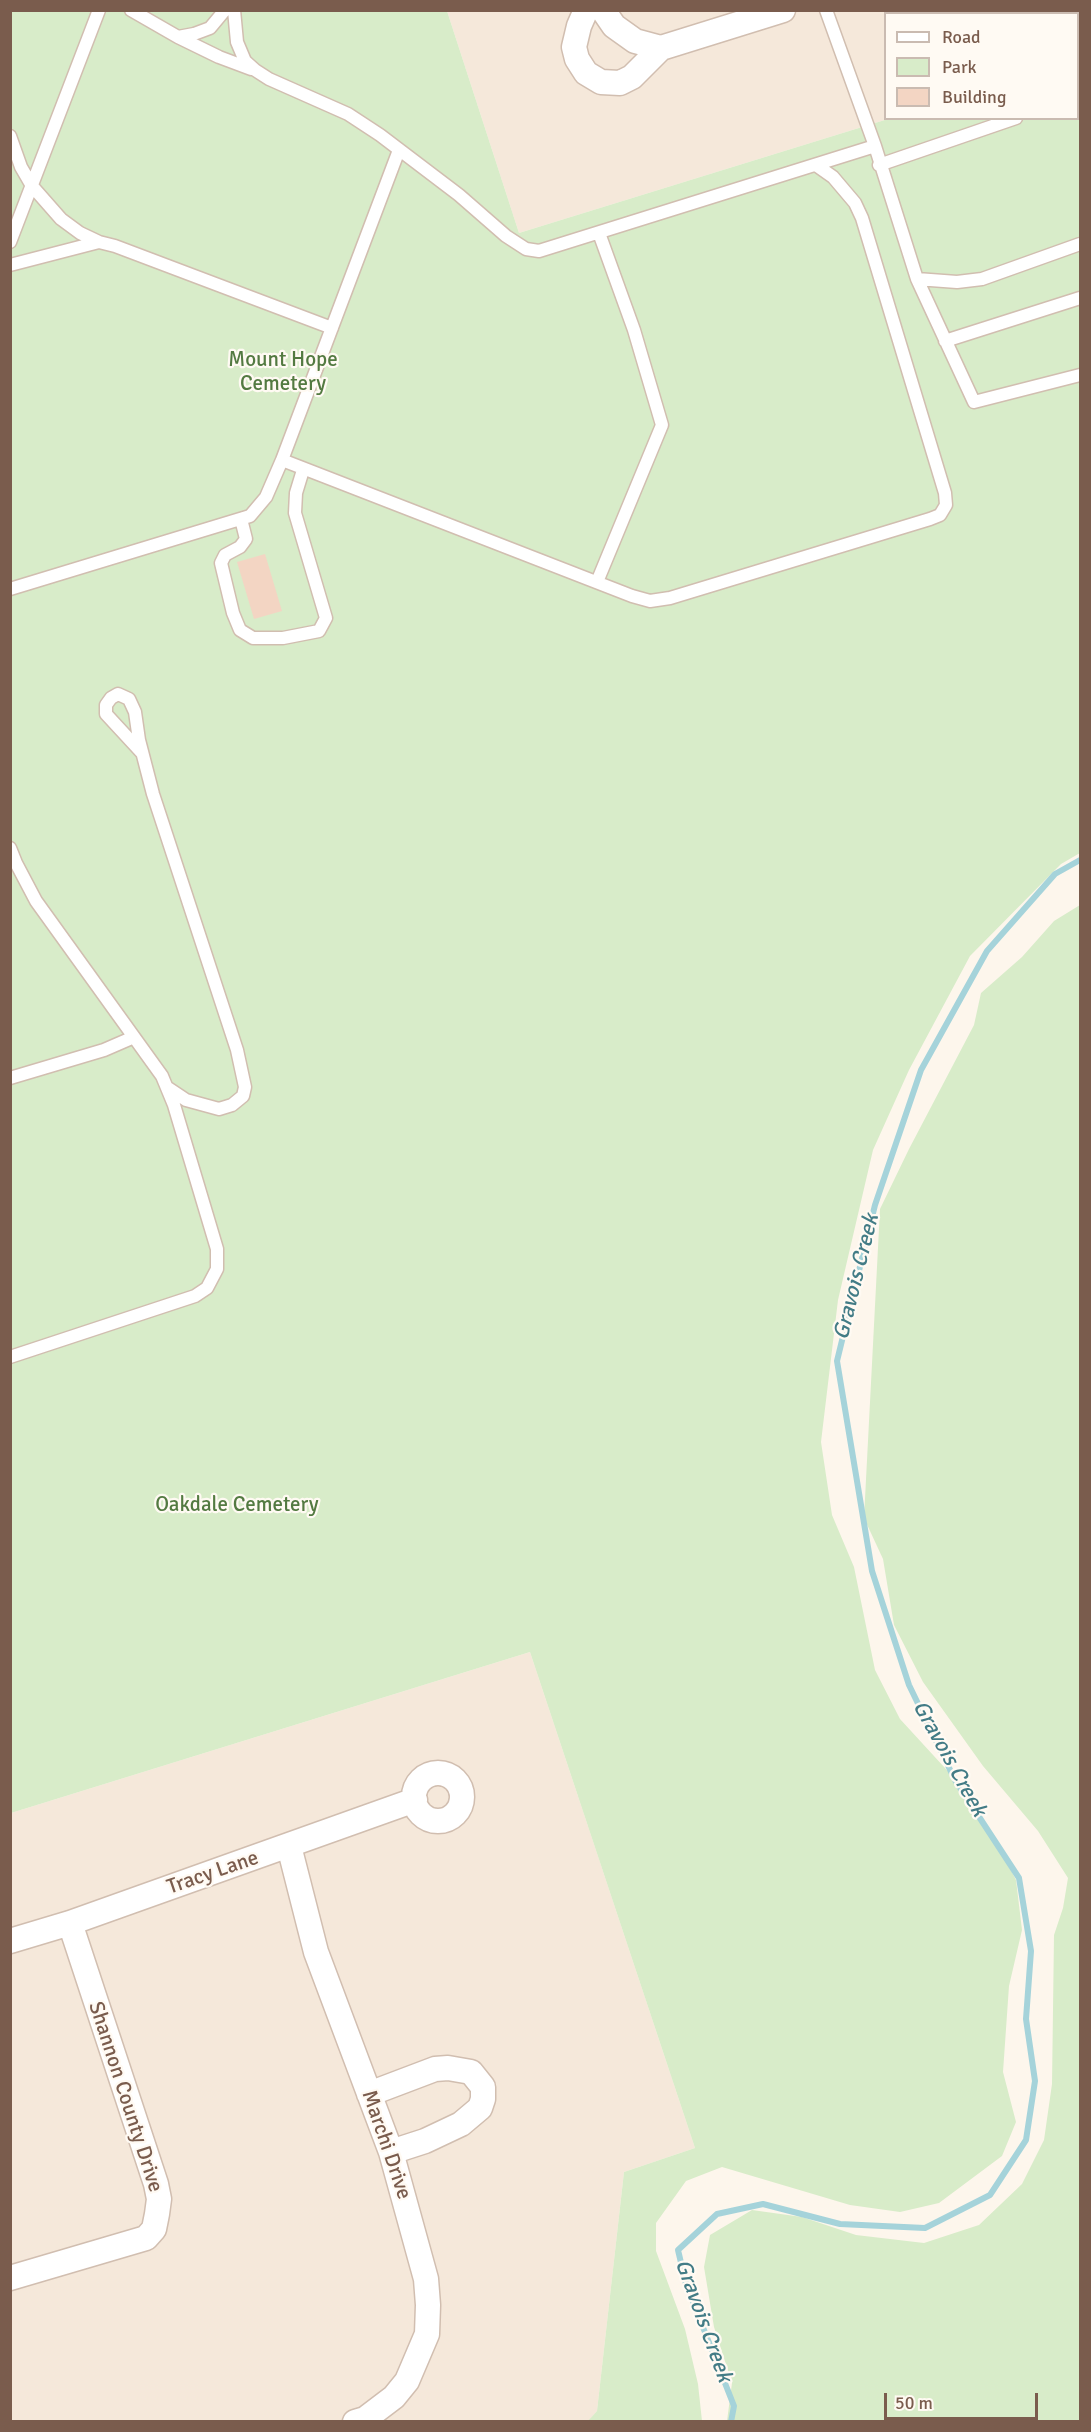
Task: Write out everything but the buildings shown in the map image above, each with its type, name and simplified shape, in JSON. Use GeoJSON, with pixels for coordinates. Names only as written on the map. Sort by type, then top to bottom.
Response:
{"type":"FeatureCollection","features":[{"type":"Feature","properties":{"kind":"street"},"geometry":{"type":"LineString","coordinates":[[586,10],[574,47],[577,58],[586,72],[601,82],[620,83],[632,77],[661,48],[783,10]]}},
{"type":"Feature","properties":{"kind":"street"},"geometry":{"type":"LineString","coordinates":[[603,10],[614,26],[635,41],[661,48]]}},
{"type":"Feature","properties":{"kind":"street","name":"Tracy Lane"},"geometry":{"type":"LineString","coordinates":[[10,1941],[69,1923],[415,1800]]}},
{"type":"Feature","properties":{"kind":"street","name":"Marchi Drive"},"geometry":{"type":"LineString","coordinates":[[289,1846],[316,1952],[391,2152],[426,2279],[427,2334],[407,2381],[394,2397],[365,2419],[355,2421]]}},
{"type":"Feature","properties":{"kind":"street","name":"Shannon County Drive"},"geometry":{"type":"LineString","coordinates":[[10,2278],[146,2238],[154,2229],[157,2214],[159,2199],[156,2184],[69,1923]]}},
{"type":"Feature","properties":{"kind":"street"},"geometry":{"type":"LineString","coordinates":[[369,2094],[435,2069],[448,2068],[471,2072],[483,2087],[480,2108],[461,2124],[425,2141],[391,2152]]}},
{"type":"Feature","properties":{"kind":"lane"},"geometry":{"type":"LineString","coordinates":[[10,242],[99,10]]}},
{"type":"Feature","properties":{"kind":"lane"},"geometry":{"type":"LineString","coordinates":[[131,10],[219,57],[255,70]]}},
{"type":"Feature","properties":{"kind":"lane"},"geometry":{"type":"LineString","coordinates":[[178,37],[210,28],[225,10]]}},
{"type":"Feature","properties":{"kind":"lane"},"geometry":{"type":"LineString","coordinates":[[234,10],[237,42],[245,61],[255,70],[269,79],[348,114],[459,195],[506,236],[526,249],[539,251],[874,146]]}},
{"type":"Feature","properties":{"kind":"lane"},"geometry":{"type":"LineString","coordinates":[[826,10],[874,146],[917,279],[974,402],[1080,375]]}},
{"type":"Feature","properties":{"kind":"lane"},"geometry":{"type":"LineString","coordinates":[[879,165],[1010,120]]}},
{"type":"Feature","properties":{"kind":"lane"},"geometry":{"type":"LineString","coordinates":[[10,136],[21,167],[33,186],[61,219],[80,233],[332,328]]}},
{"type":"Feature","properties":{"kind":"lane"},"geometry":{"type":"LineString","coordinates":[[10,589],[250,516],[263,502],[282,460],[399,150]]}},
{"type":"Feature","properties":{"kind":"lane"},"geometry":{"type":"LineString","coordinates":[[282,460],[303,470],[650,601],[670,598],[940,515],[946,505],[945,493],[862,218],[855,203],[839,183],[816,165]]}},
{"type":"Feature","properties":{"kind":"lane"},"geometry":{"type":"LineString","coordinates":[[597,582],[662,425],[634,330],[599,233]]}},
{"type":"Feature","properties":{"kind":"lane"},"geometry":{"type":"LineString","coordinates":[[10,265],[99,242]]}},
{"type":"Feature","properties":{"kind":"lane"},"geometry":{"type":"LineString","coordinates":[[917,279],[957,282],[982,279],[1080,244]]}},
{"type":"Feature","properties":{"kind":"lane"},"geometry":{"type":"LineString","coordinates":[[945,340],[1080,298]]}},
{"type":"Feature","properties":{"kind":"lane"},"geometry":{"type":"LineString","coordinates":[[241,519],[246,539],[240,548],[225,555],[221,563],[233,613],[240,630],[253,638],[283,638],[320,631],[326,618],[295,513],[296,493],[303,470]]}},
{"type":"Feature","properties":{"kind":"lane"},"geometry":{"type":"LineString","coordinates":[[142,753],[153,794],[237,1050],[245,1087],[243,1096],[232,1105],[219,1109],[186,1100],[167,1087]]}},
{"type":"Feature","properties":{"kind":"lane"},"geometry":{"type":"LineString","coordinates":[[10,848],[36,901],[162,1076],[174,1105],[217,1249],[217,1269],[207,1288],[195,1296],[10,1357]]}},
{"type":"Feature","properties":{"kind":"lane"},"geometry":{"type":"LineString","coordinates":[[10,1078],[104,1050],[135,1038]]}},
{"type":"Feature","properties":{"kind":"shaded area"},"geometry":{"type":"Polygon","coordinates":[[[447,11],[1080,11],[1079,60],[1079,12],[884,12],[885,120],[519,233],[447,11]]]}},
{"type":"Feature","properties":{"kind":"shaded area"},"geometry":{"type":"Polygon","coordinates":[[[530,1652],[695,2148],[624,2172],[597,2411],[588,2422],[11,2422],[11,1813],[530,1652]]]}},
{"type":"Feature","properties":{"kind":"green space"},"geometry":{"type":"Polygon","coordinates":[[[11,11],[447,11],[519,233],[885,120],[1079,120],[1080,59],[1080,853],[1061,864],[970,956],[909,1070],[873,1150],[838,1300],[821,1442],[832,1515],[854,1567],[875,1670],[900,1719],[956,1780],[991,1831],[1016,1880],[1022,1930],[1009,1986],[1003,2072],[1016,2122],[1002,2156],[939,2203],[900,2212],[850,2205],[722,2167],[686,2181],[656,2223],[656,2251],[685,2329],[698,2384],[702,2421],[588,2421],[597,2411],[624,2172],[695,2148],[530,1652],[11,1813],[11,11]]]}},
{"type":"Feature","properties":{"kind":"green space"},"geometry":{"type":"Polygon","coordinates":[[[1080,905],[1080,2421],[727,2421],[732,2383],[714,2327],[704,2267],[710,2235],[752,2210],[802,2217],[856,2235],[924,2243],[979,2225],[1022,2184],[1044,2140],[1052,2084],[1054,1935],[1063,1908],[1068,1878],[1038,1831],[983,1766],[923,1682],[894,1625],[883,1559],[864,1518],[880,1209],[974,1025],[981,993],[1022,957],[1054,921],[1080,905]]]}},
{"type":"Feature","properties":{"kind":"waterway","name":"Gravois Creek"},"geometry":{"type":"LineString","coordinates":[[731,2422],[734,2406],[686,2284],[678,2250],[717,2214],[763,2204],[840,2224],[925,2228],[990,2195],[1026,2140],[1035,2081],[1026,2019],[1031,1951],[1019,1878],[955,1780],[909,1685],[872,1571],[837,1361],[875,1205],[921,1070],[987,951],[1055,874],[1080,860]]}},
{"type":"Feature","properties":{"kind":"park label","name":"Mount Hope Cemetery"},"geometry":{"type":"Point","coordinates":[283,372]}},
{"type":"Feature","properties":{"kind":"park label","name":"Oakdale Cemetery"},"geometry":{"type":"Point","coordinates":[237,1505]}}]}
